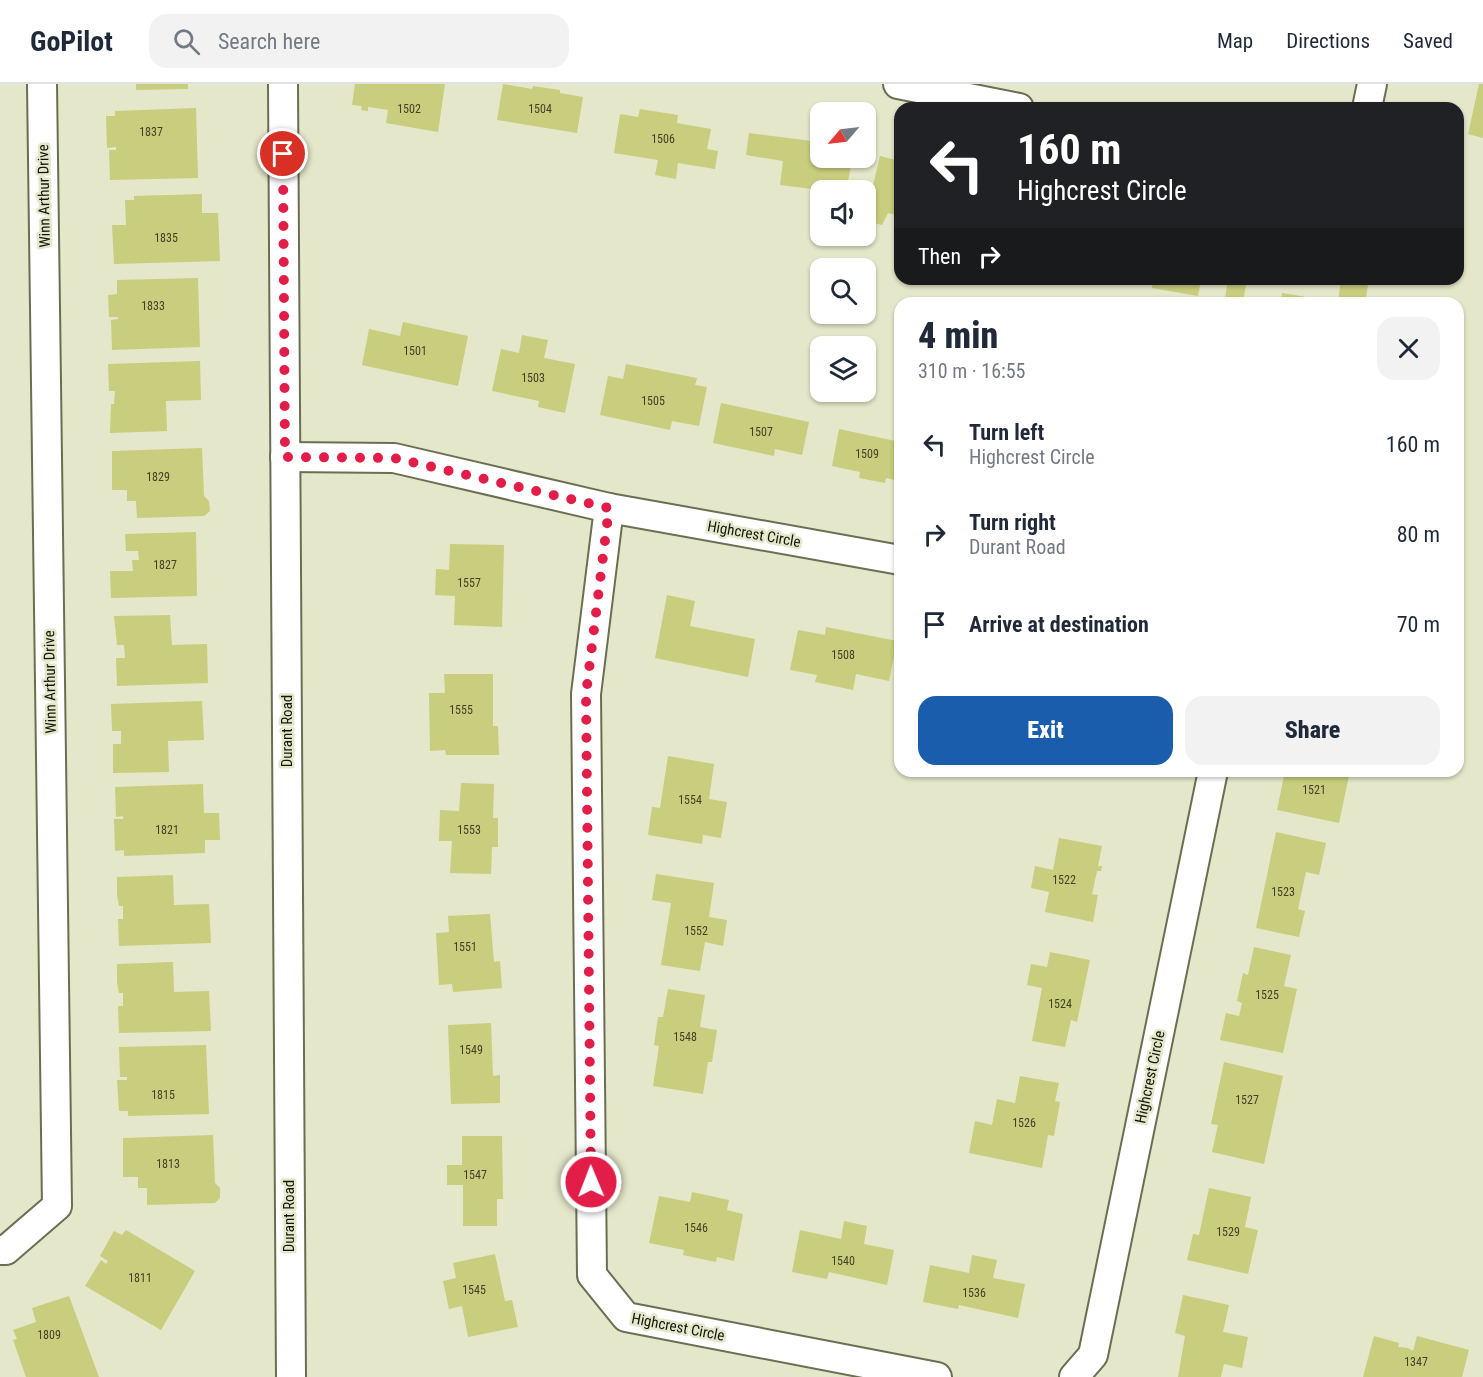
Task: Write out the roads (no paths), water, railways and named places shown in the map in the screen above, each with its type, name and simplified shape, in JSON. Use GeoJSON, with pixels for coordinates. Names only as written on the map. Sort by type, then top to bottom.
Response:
{"type":"FeatureCollection","features":[{"type":"Feature","properties":{"kind":"street","name":"Winn Arthur Drive"},"geometry":{"type":"LineString","coordinates":[[0,1250],[6,1250],[57,1206],[42,84]]}},
{"type":"Feature","properties":{"kind":"street","name":"Durant Road"},"geometry":{"type":"LineString","coordinates":[[283,84],[291,1377]]}},
{"type":"Feature","properties":{"kind":"street"},"geometry":{"type":"LineString","coordinates":[[898,84],[989,102]]}},
{"type":"Feature","properties":{"kind":"street"},"geometry":{"type":"LineString","coordinates":[[1368,102],[1372,84]]}},
{"type":"Feature","properties":{"kind":"street","name":"Highcrest Circle"},"geometry":{"type":"LineString","coordinates":[[285,457],[394,458],[609,508],[894,559]]}},
{"type":"Feature","properties":{"kind":"street","name":"Highcrest Circle"},"geometry":{"type":"LineString","coordinates":[[609,508],[586,694],[592,1275],[626,1317],[937,1377]]}},
{"type":"Feature","properties":{"kind":"street","name":"Highcrest Circle"},"geometry":{"type":"LineString","coordinates":[[1074,1377],[1094,1355],[1212,777]]}}]}
